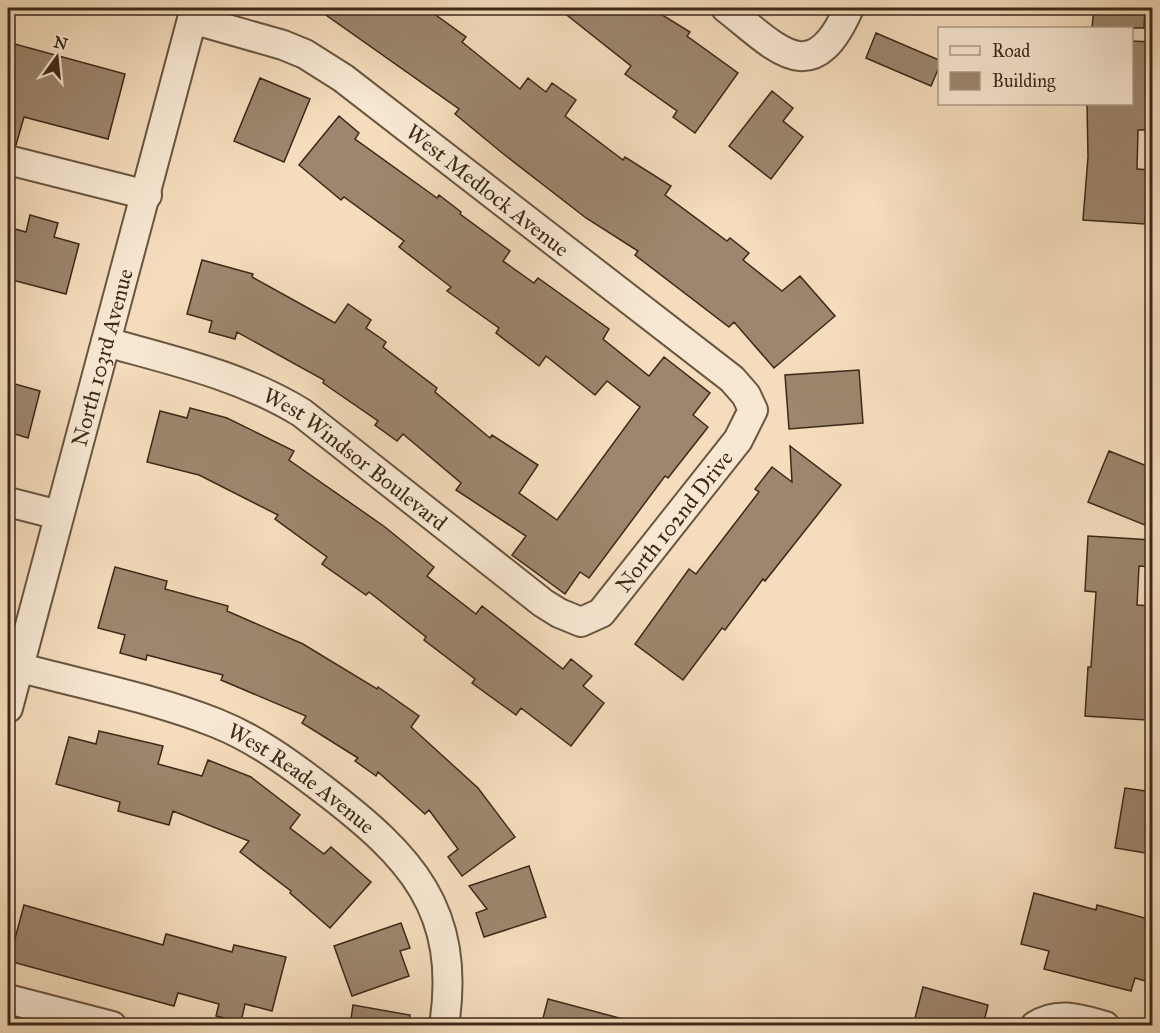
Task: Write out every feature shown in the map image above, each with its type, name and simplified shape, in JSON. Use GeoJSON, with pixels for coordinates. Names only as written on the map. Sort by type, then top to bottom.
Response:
{"type":"FeatureCollection","features":[{"type":"Feature","properties":{"kind":"street"},"geometry":{"type":"LineString","coordinates":[[726,8],[787,54],[816,56],[838,32],[849,8]]}},
{"type":"Feature","properties":{"kind":"street","name":"North 103rd Avenue"},"geometry":{"type":"LineString","coordinates":[[8,708],[147,195],[193,13]]}},
{"type":"Feature","properties":{"kind":"street","name":"West Medlock Avenue"},"geometry":{"type":"LineString","coordinates":[[193,13],[305,54],[343,78],[732,379],[746,395],[753,410]]}},
{"type":"Feature","properties":{"kind":"street"},"geometry":{"type":"LineString","coordinates":[[8,160],[147,195]]}},
{"type":"Feature","properties":{"kind":"street","name":"West Windsor Boulevard"},"geometry":{"type":"LineString","coordinates":[[106,342],[229,377],[276,397],[302,413],[543,603],[581,622]]}},
{"type":"Feature","properties":{"kind":"street","name":"North 102nd Drive"},"geometry":{"type":"LineString","coordinates":[[581,622],[601,613],[738,440],[753,410]]}},
{"type":"Feature","properties":{"kind":"street"},"geometry":{"type":"LineString","coordinates":[[8,502],[60,515]]}},
{"type":"Feature","properties":{"kind":"street","name":"West Reade Avenue"},"geometry":{"type":"LineString","coordinates":[[18,667],[214,722],[244,735],[293,766],[383,838],[402,857],[422,885],[437,917],[444,946],[448,986],[444,1026]]}},
{"type":"Feature","properties":{"kind":"street"},"geometry":{"type":"LineString","coordinates":[[8,999],[112,1026]]}},
{"type":"Feature","properties":{"kind":"street"},"geometry":{"type":"LineString","coordinates":[[1040,1023],[1055,1016],[1074,1017],[1105,1026]]}},
{"type":"Feature","properties":{"kind":"building"},"geometry":{"type":"Polygon","coordinates":[[[316,8],[426,8],[466,37],[462,42],[520,89],[528,78],[546,92],[552,83],[576,100],[565,116],[623,160],[625,157],[671,186],[665,195],[727,241],[730,238],[749,253],[743,260],[782,291],[800,276],[835,316],[774,368],[734,322],[729,327],[635,255],[638,251],[586,218],[501,152],[455,114],[459,109],[316,8]]]}},
{"type":"Feature","properties":{"kind":"building"},"geometry":{"type":"Polygon","coordinates":[[[558,8],[651,8],[690,32],[687,36],[738,73],[695,133],[673,117],[677,111],[625,74],[631,66],[558,8]]]}},
{"type":"Feature","properties":{"kind":"building"},"geometry":{"type":"Polygon","coordinates":[[[1094,8],[1145,8],[1144,28],[1092,27],[1094,8]]]}},
{"type":"Feature","properties":{"kind":"building"},"geometry":{"type":"Polygon","coordinates":[[[876,33],[938,60],[938,69],[931,86],[866,58],[876,33]]]}},
{"type":"Feature","properties":{"kind":"building"},"geometry":{"type":"Polygon","coordinates":[[[1133,41],[1152,42],[1152,130],[1138,130],[1137,169],[1149,170],[1145,224],[1083,220],[1088,157],[1087,105],[1133,105],[1133,41]]]}},
{"type":"Feature","properties":{"kind":"building"},"geometry":{"type":"Polygon","coordinates":[[[11,43],[125,74],[108,139],[24,117],[16,145],[8,144],[8,57],[11,43]]]}},
{"type":"Feature","properties":{"kind":"building"},"geometry":{"type":"Polygon","coordinates":[[[260,78],[310,99],[284,162],[234,141],[260,78]]]}},
{"type":"Feature","properties":{"kind":"building"},"geometry":{"type":"Polygon","coordinates":[[[772,91],[793,108],[783,121],[803,137],[771,179],[729,146],[772,91]]]}},
{"type":"Feature","properties":{"kind":"building"},"geometry":{"type":"Polygon","coordinates":[[[339,116],[359,133],[355,139],[437,198],[439,195],[461,212],[460,214],[510,251],[503,261],[534,283],[538,278],[609,329],[603,339],[649,376],[664,357],[710,393],[693,415],[708,427],[668,478],[665,476],[589,578],[580,572],[565,594],[512,555],[526,536],[456,490],[461,483],[403,434],[397,441],[375,425],[378,421],[323,383],[324,380],[237,332],[235,339],[209,332],[212,321],[187,314],[202,260],[253,274],[252,277],[335,323],[348,304],[371,320],[366,328],[386,342],[383,347],[437,388],[435,392],[490,438],[492,435],[538,465],[519,493],[557,520],[640,407],[607,381],[595,395],[546,356],[539,366],[496,333],[499,328],[447,291],[451,287],[399,247],[404,241],[344,197],[341,200],[299,165],[339,116]]]}},
{"type":"Feature","properties":{"kind":"building"},"geometry":{"type":"Polygon","coordinates":[[[30,215],[58,223],[54,237],[79,244],[66,294],[8,279],[8,227],[26,232],[30,215]]]}},
{"type":"Feature","properties":{"kind":"building"},"geometry":{"type":"Polygon","coordinates":[[[859,370],[863,423],[789,429],[785,375],[859,370]]]}},
{"type":"Feature","properties":{"kind":"building"},"geometry":{"type":"Polygon","coordinates":[[[8,382],[40,391],[28,438],[8,432],[8,382]]]}},
{"type":"Feature","properties":{"kind":"building"},"geometry":{"type":"Polygon","coordinates":[[[190,408],[227,418],[294,451],[289,460],[385,527],[434,567],[427,576],[476,614],[482,606],[563,669],[571,659],[592,676],[583,686],[604,703],[571,746],[521,708],[516,715],[472,683],[475,679],[424,640],[426,637],[369,592],[366,595],[322,564],[327,557],[275,519],[278,515],[199,475],[147,462],[160,411],[187,418],[190,408]]]}},
{"type":"Feature","properties":{"kind":"building"},"geometry":{"type":"Polygon","coordinates":[[[790,446],[841,485],[765,581],[763,579],[725,630],[722,628],[683,680],[635,644],[689,569],[696,574],[759,492],[755,489],[772,467],[792,482],[790,446]]]}},
{"type":"Feature","properties":{"kind":"building"},"geometry":{"type":"Polygon","coordinates":[[[1109,451],[1152,468],[1152,528],[1088,502],[1109,451]]]}},
{"type":"Feature","properties":{"kind":"building"},"geometry":{"type":"Polygon","coordinates":[[[1088,536],[1152,540],[1152,567],[1139,566],[1137,605],[1152,606],[1146,720],[1085,716],[1096,592],[1085,591],[1088,536]]]}},
{"type":"Feature","properties":{"kind":"building"},"geometry":{"type":"Polygon","coordinates":[[[115,567],[167,581],[165,589],[228,606],[227,611],[303,644],[377,689],[378,687],[419,716],[411,727],[478,788],[515,837],[462,876],[448,857],[458,849],[429,810],[425,814],[378,772],[376,776],[355,761],[358,758],[302,723],[306,716],[221,680],[223,675],[147,655],[146,660],[120,653],[125,635],[98,628],[115,567]]]}},
{"type":"Feature","properties":{"kind":"building"},"geometry":{"type":"Polygon","coordinates":[[[99,731],[163,746],[158,764],[202,776],[208,760],[251,777],[300,815],[290,828],[324,854],[331,847],[371,882],[330,928],[290,893],[291,891],[240,852],[249,841],[173,811],[169,825],[118,811],[120,802],[56,784],[69,737],[96,744],[99,731]]]}},
{"type":"Feature","properties":{"kind":"building"},"geometry":{"type":"Polygon","coordinates":[[[1125,788],[1152,792],[1152,854],[1115,848],[1125,788]]]}},
{"type":"Feature","properties":{"kind":"building"},"geometry":{"type":"Polygon","coordinates":[[[529,866],[546,917],[484,937],[476,913],[487,909],[469,886],[529,866]]]}},
{"type":"Feature","properties":{"kind":"building"},"geometry":{"type":"Polygon","coordinates":[[[1034,893],[1096,910],[1097,905],[1152,920],[1152,983],[1135,978],[1131,991],[1044,969],[1049,951],[1021,944],[1034,893]]]}},
{"type":"Feature","properties":{"kind":"building"},"geometry":{"type":"Polygon","coordinates":[[[24,905],[163,945],[166,934],[232,952],[234,945],[286,957],[272,1011],[245,1004],[241,1022],[216,1016],[219,1004],[178,993],[174,1006],[9,961],[24,905]]]}},
{"type":"Feature","properties":{"kind":"building"},"geometry":{"type":"Polygon","coordinates":[[[401,923],[410,948],[400,951],[409,976],[352,996],[334,946],[401,923]]]}},
{"type":"Feature","properties":{"kind":"building"},"geometry":{"type":"Polygon","coordinates":[[[923,987],[988,1005],[983,1026],[913,1026],[923,987]]]}},
{"type":"Feature","properties":{"kind":"building"},"geometry":{"type":"Polygon","coordinates":[[[548,999],[623,1019],[622,1026],[541,1026],[548,999]]]}},
{"type":"Feature","properties":{"kind":"building"},"geometry":{"type":"Polygon","coordinates":[[[353,1005],[410,1015],[409,1026],[350,1026],[353,1005]]]}}]}
